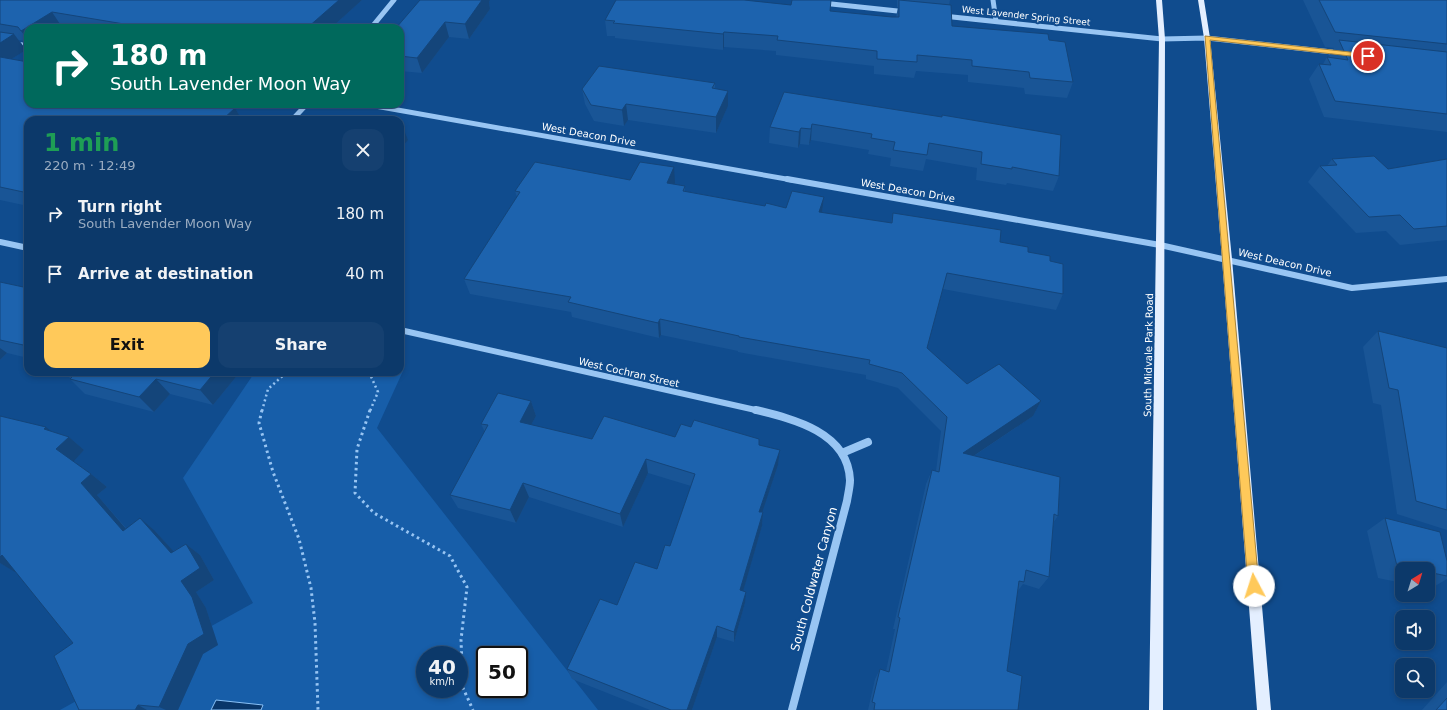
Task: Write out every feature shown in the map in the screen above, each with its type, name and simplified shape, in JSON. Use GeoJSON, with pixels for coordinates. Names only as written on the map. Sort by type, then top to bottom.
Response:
{"type":"FeatureCollection","features":[{"type":"Feature","properties":{"kind":"main road","name":"South Midvale Park Road"},"geometry":{"type":"LineString","coordinates":[[1156,710],[1162,39],[1159,0]]}},
{"type":"Feature","properties":{"kind":"main road"},"geometry":{"type":"LineString","coordinates":[[1201,0],[1207,38],[1227,259],[1264,710]]}},
{"type":"Feature","properties":{"kind":"street"},"geometry":{"type":"LineString","coordinates":[[374,24],[394,0]]}},
{"type":"Feature","properties":{"kind":"street"},"geometry":{"type":"LineString","coordinates":[[993,0],[996,21]]}},
{"type":"Feature","properties":{"kind":"street"},"geometry":{"type":"LineString","coordinates":[[817,2],[910,12]]}},
{"type":"Feature","properties":{"kind":"street","name":"West Lavender Spring Street"},"geometry":{"type":"LineString","coordinates":[[934,14],[1162,39],[1207,38],[1345,54]]}},
{"type":"Feature","properties":{"kind":"street"},"geometry":{"type":"LineString","coordinates":[[0,42],[24,45]]}},
{"type":"Feature","properties":{"kind":"street"},"geometry":{"type":"LineString","coordinates":[[296,116],[302,108]]}},
{"type":"Feature","properties":{"kind":"street","name":"West Deacon Drive"},"geometry":{"type":"LineString","coordinates":[[387,108],[1160,245],[1352,288],[1447,279]]}},
{"type":"Feature","properties":{"kind":"street"},"geometry":{"type":"LineString","coordinates":[[0,242],[24,247]]}},
{"type":"Feature","properties":{"kind":"street","name":"West Cochran Street"},"geometry":{"type":"LineString","coordinates":[[404,331],[789,418],[830,438],[842,453]]}},
{"type":"Feature","properties":{"kind":"street"},"geometry":{"type":"LineString","coordinates":[[842,453],[868,442]]}},
{"type":"Feature","properties":{"kind":"street","name":"South Coldwater Canyon"},"geometry":{"type":"LineString","coordinates":[[792,710],[847,501],[850,479],[842,453]]}},
{"type":"Feature","properties":{"kind":"path"},"geometry":{"type":"LineString","coordinates":[[283,376],[268,389],[259,423],[273,472],[299,539],[311,588],[315,624],[318,710]]}},
{"type":"Feature","properties":{"kind":"path"},"geometry":{"type":"LineString","coordinates":[[371,376],[378,392],[357,449],[355,493],[374,513],[450,556],[466,587],[461,640],[463,688],[473,710]]}},
{"type":"Feature","properties":{"kind":"shaded area"},"geometry":{"type":"Polygon","coordinates":[[[252,376],[401,376],[377,428],[598,710],[60,710],[253,603],[183,478],[252,376]]]}},
{"type":"Feature","properties":{"kind":"shaded area"},"geometry":{"type":"Polygon","coordinates":[[[216,700],[263,705],[261,710],[211,710],[216,700]]]}},
{"type":"Feature","properties":{"kind":"building"},"geometry":{"type":"Polygon","coordinates":[[[0,0],[339,0],[312,24],[124,24],[52,12],[32,24],[24,24],[24,29],[21,31],[18,27],[0,24],[0,0]]]}},
{"type":"Feature","properties":{"kind":"building"},"geometry":{"type":"Polygon","coordinates":[[[420,0],[482,0],[465,24],[445,22],[417,58],[404,56],[404,24],[399,24],[420,0]]]}},
{"type":"Feature","properties":{"kind":"building"},"geometry":{"type":"Polygon","coordinates":[[[616,0],[744,0],[791,5],[792,0],[831,0],[830,11],[892,17],[899,17],[899,0],[951,5],[952,26],[1048,34],[1049,40],[1065,42],[1073,82],[1030,78],[1029,72],[972,66],[972,60],[917,55],[917,62],[877,59],[877,51],[777,40],[778,36],[724,32],[723,34],[613,23],[615,21],[605,20],[616,0]]]}},
{"type":"Feature","properties":{"kind":"building"},"geometry":{"type":"Polygon","coordinates":[[[1319,0],[1447,0],[1447,44],[1335,32],[1319,0]]]}},
{"type":"Feature","properties":{"kind":"building"},"geometry":{"type":"Polygon","coordinates":[[[0,32],[14,34],[0,43],[0,32]]]}},
{"type":"Feature","properties":{"kind":"building"},"geometry":{"type":"Polygon","coordinates":[[[1339,40],[1447,52],[1447,114],[1335,101],[1319,64],[1331,65],[1327,57],[1348,60],[1339,40]]]}},
{"type":"Feature","properties":{"kind":"building"},"geometry":{"type":"Polygon","coordinates":[[[0,57],[24,61],[24,108],[235,108],[226,116],[24,116],[24,192],[0,187],[0,57]]]}},
{"type":"Feature","properties":{"kind":"building"},"geometry":{"type":"Polygon","coordinates":[[[599,66],[715,83],[712,88],[728,91],[716,117],[626,104],[622,110],[591,105],[582,89],[599,66]]]}},
{"type":"Feature","properties":{"kind":"building"},"geometry":{"type":"Polygon","coordinates":[[[784,92],[942,117],[942,115],[1061,135],[1059,176],[1012,167],[1012,169],[981,164],[982,152],[929,143],[927,155],[893,150],[895,142],[871,138],[872,134],[812,124],[811,129],[801,128],[799,132],[770,127],[784,92]]]}},
{"type":"Feature","properties":{"kind":"building"},"geometry":{"type":"Polygon","coordinates":[[[1374,156],[1388,169],[1447,159],[1447,226],[1414,229],[1400,215],[1369,217],[1320,166],[1337,165],[1332,159],[1374,156]]]}},
{"type":"Feature","properties":{"kind":"building"},"geometry":{"type":"Polygon","coordinates":[[[535,162],[630,180],[640,162],[674,167],[667,183],[685,186],[683,191],[765,206],[766,203],[786,208],[792,191],[824,197],[819,212],[892,223],[893,213],[1001,230],[1000,242],[1028,247],[1028,252],[1050,256],[1050,261],[1063,264],[1063,294],[947,273],[927,348],[967,384],[999,364],[1041,401],[963,453],[1060,477],[1058,516],[1054,514],[1049,577],[1026,570],[1024,582],[1019,581],[1007,671],[1022,676],[1018,710],[874,710],[875,703],[872,702],[880,669],[889,672],[900,618],[898,617],[932,470],[939,472],[947,417],[902,373],[869,364],[870,360],[739,337],[660,319],[658,323],[568,302],[571,297],[464,279],[520,192],[515,191],[535,162]]]}},
{"type":"Feature","properties":{"kind":"building"},"geometry":{"type":"Polygon","coordinates":[[[0,282],[24,287],[24,345],[0,340],[0,282]]]}},
{"type":"Feature","properties":{"kind":"building"},"geometry":{"type":"Polygon","coordinates":[[[1378,331],[1447,348],[1447,510],[1416,501],[1398,390],[1389,388],[1378,331]]]}},
{"type":"Feature","properties":{"kind":"building"},"geometry":{"type":"Polygon","coordinates":[[[73,376],[212,376],[200,390],[156,379],[139,397],[70,379],[73,376]]]}},
{"type":"Feature","properties":{"kind":"building"},"geometry":{"type":"Polygon","coordinates":[[[498,393],[531,401],[520,422],[592,439],[604,416],[675,437],[681,424],[691,427],[694,420],[759,439],[759,445],[780,450],[759,512],[763,512],[740,590],[746,592],[734,632],[717,626],[687,710],[671,710],[567,669],[600,599],[617,605],[635,562],[657,569],[665,545],[670,546],[695,474],[646,459],[620,514],[523,483],[510,510],[450,495],[488,425],[481,424],[498,393]]]}},
{"type":"Feature","properties":{"kind":"building"},"geometry":{"type":"Polygon","coordinates":[[[0,416],[46,427],[44,429],[69,437],[56,449],[91,474],[81,483],[123,531],[140,518],[171,553],[186,544],[200,568],[181,581],[192,597],[204,634],[188,644],[159,707],[138,705],[135,710],[79,710],[54,656],[73,643],[2,555],[0,557],[0,416]]]}},
{"type":"Feature","properties":{"kind":"building"},"geometry":{"type":"Polygon","coordinates":[[[1385,518],[1440,532],[1447,561],[1447,576],[1435,573],[1435,562],[1396,562],[1385,518]]]}},
{"type":"Feature","properties":{"kind":"building"},"geometry":{"type":"Polygon","coordinates":[[[1447,698],[1447,710],[1436,710],[1447,698]]]}},
{"type":"Feature","properties":{"kind":"route"},"geometry":{"type":"LineString","coordinates":[[1254,586],[1207,38],[1368,56]]}}]}
